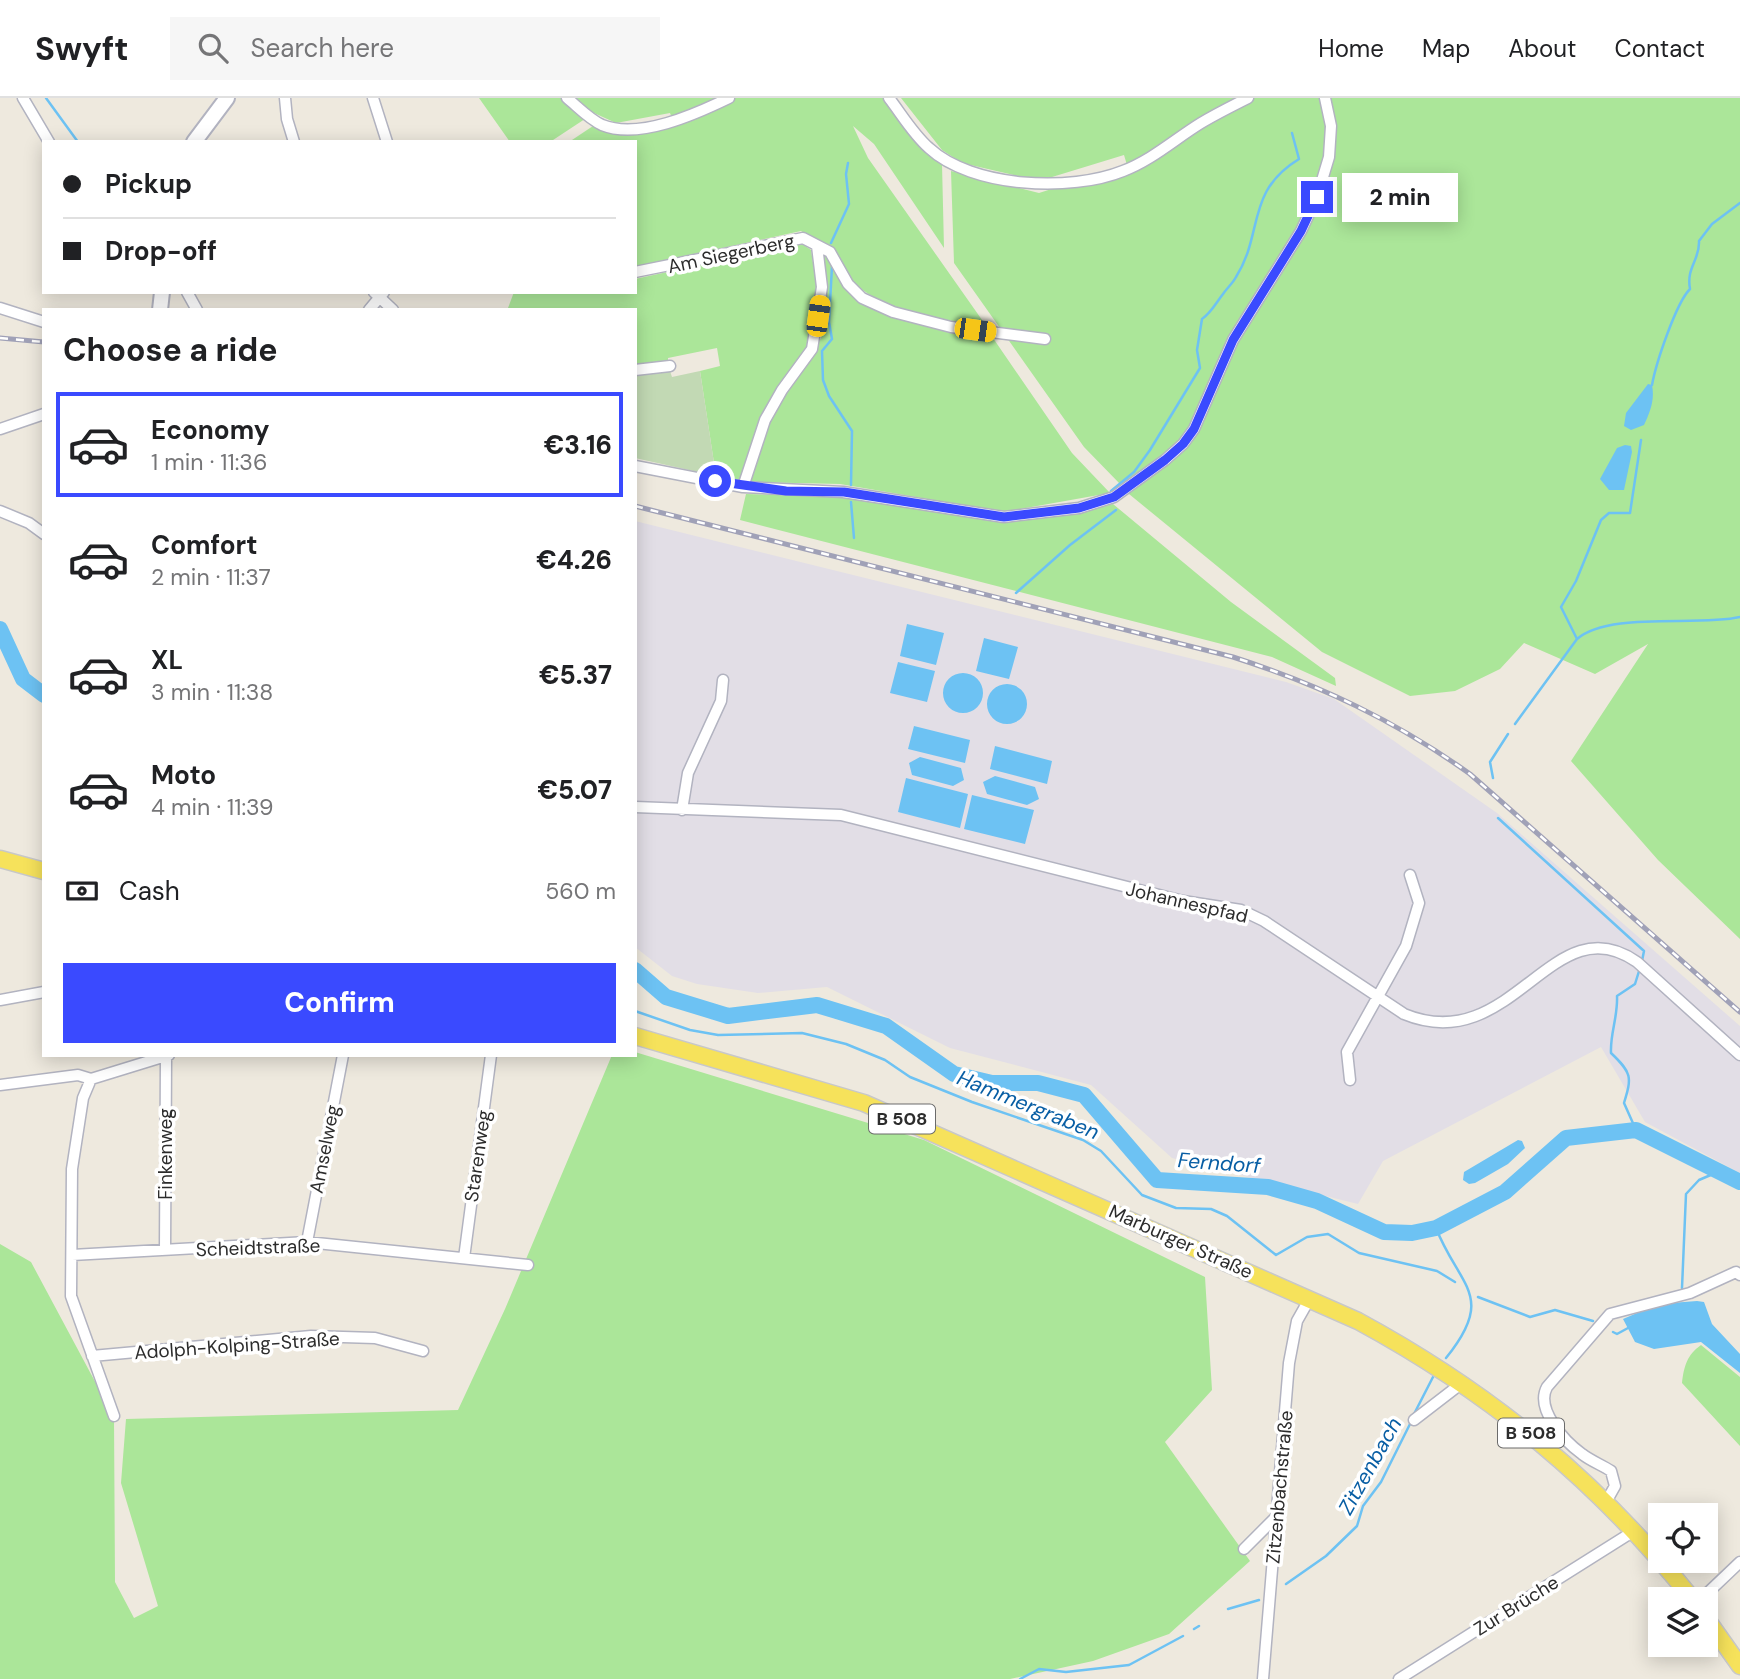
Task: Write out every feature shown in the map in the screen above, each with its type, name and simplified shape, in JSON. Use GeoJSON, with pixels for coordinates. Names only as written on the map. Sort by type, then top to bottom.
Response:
{"type":"FeatureCollection","features":[{"type":"Feature","properties":{"kind":"main road"},"geometry":{"type":"LineString","coordinates":[[196,140],[227,98]]}},
{"type":"Feature","properties":{"kind":"main road"},"geometry":{"type":"LineString","coordinates":[[0,859],[42,870]]}},
{"type":"Feature","properties":{"kind":"main road","name":"Marburger Straße"},"geometry":{"type":"LineString","coordinates":[[637,1037],[864,1102],[1310,1298],[1414,1351],[1526,1429],[1606,1502],[1682,1587]]}},
{"type":"Feature","properties":{"kind":"main road"},"geometry":{"type":"LineString","coordinates":[[1718,1635],[1740,1666]]}},
{"type":"Feature","properties":{"kind":"street"},"geometry":{"type":"LineString","coordinates":[[23,98],[48,140]]}},
{"type":"Feature","properties":{"kind":"street"},"geometry":{"type":"LineString","coordinates":[[285,98],[286,119],[293,140]]}},
{"type":"Feature","properties":{"kind":"street"},"geometry":{"type":"LineString","coordinates":[[373,98],[386,140]]}},
{"type":"Feature","properties":{"kind":"street"},"geometry":{"type":"LineString","coordinates":[[567,98],[601,124],[631,128],[656,125],[694,115],[729,98]]}},
{"type":"Feature","properties":{"kind":"street"},"geometry":{"type":"LineString","coordinates":[[889,98],[929,148],[947,161],[962,169],[1035,184],[1083,181],[1122,172],[1152,156],[1201,122],[1248,98]]}},
{"type":"Feature","properties":{"kind":"street"},"geometry":{"type":"LineString","coordinates":[[637,466],[743,486],[844,492],[1004,517],[1079,508],[1114,497],[1165,460],[1189,436],[1233,340],[1301,231],[1317,197],[1329,157],[1331,126],[1325,98]]}},
{"type":"Feature","properties":{"kind":"street","name":"Am Siegerberg"},"geometry":{"type":"LineString","coordinates":[[637,272],[803,238],[830,252],[848,284],[862,298],[893,312],[951,327],[1045,340]]}},
{"type":"Feature","properties":{"kind":"street"},"geometry":{"type":"LineString","coordinates":[[743,486],[765,420],[782,390],[812,349],[822,287],[817,246]]}},
{"type":"Feature","properties":{"kind":"street"},"geometry":{"type":"LineString","coordinates":[[379,294],[391,308]]}},
{"type":"Feature","properties":{"kind":"street"},"geometry":{"type":"LineString","coordinates":[[0,309],[42,321]]}},
{"type":"Feature","properties":{"kind":"street"},"geometry":{"type":"LineString","coordinates":[[637,370],[670,366]]}},
{"type":"Feature","properties":{"kind":"street"},"geometry":{"type":"LineString","coordinates":[[0,429],[42,415]]}},
{"type":"Feature","properties":{"kind":"street"},"geometry":{"type":"LineString","coordinates":[[0,511],[29,523],[42,533]]}},
{"type":"Feature","properties":{"kind":"street"},"geometry":{"type":"LineString","coordinates":[[682,810],[688,773],[721,701],[723,680]]}},
{"type":"Feature","properties":{"kind":"street","name":"Johannespfad"},"geometry":{"type":"LineString","coordinates":[[637,807],[841,815],[1183,901],[1241,910],[1264,921],[1377,997],[1423,1022],[1447,1025],[1467,1021],[1488,1012],[1580,950],[1602,946],[1620,950],[1642,966],[1740,1055]]}},
{"type":"Feature","properties":{"kind":"street"},"geometry":{"type":"LineString","coordinates":[[1350,1080],[1347,1052],[1406,946],[1419,903],[1410,876]]}},
{"type":"Feature","properties":{"kind":"street"},"geometry":{"type":"LineString","coordinates":[[0,1000],[42,992]]}},
{"type":"Feature","properties":{"kind":"street"},"geometry":{"type":"LineString","coordinates":[[0,1085],[78,1075],[90,1080],[164,1057]]}},
{"type":"Feature","properties":{"kind":"street","name":"Finkenweg"},"geometry":{"type":"LineString","coordinates":[[165,1250],[167,1057]]}},
{"type":"Feature","properties":{"kind":"street","name":"Amselweg"},"geometry":{"type":"LineString","coordinates":[[307,1242],[342,1057]]}},
{"type":"Feature","properties":{"kind":"street","name":"Starenweg"},"geometry":{"type":"LineString","coordinates":[[464,1258],[491,1057]]}},
{"type":"Feature","properties":{"kind":"street"},"geometry":{"type":"LineString","coordinates":[[90,1080],[83,1098],[72,1169],[71,1296],[114,1416]]}},
{"type":"Feature","properties":{"kind":"street","name":"Scheidtstraße"},"geometry":{"type":"LineString","coordinates":[[72,1255],[307,1242],[528,1265]]}},
{"type":"Feature","properties":{"kind":"street"},"geometry":{"type":"LineString","coordinates":[[1606,1502],[1615,1486],[1611,1471],[1575,1449],[1560,1431],[1544,1408],[1542,1396],[1546,1387],[1610,1314],[1690,1293],[1736,1272],[1740,1275]]}},
{"type":"Feature","properties":{"kind":"street","name":"Zitzenbachstraße"},"geometry":{"type":"LineString","coordinates":[[1263,1679],[1289,1363],[1297,1321],[1310,1298]]}},
{"type":"Feature","properties":{"kind":"street","name":"Adolph-Kolping-Straße"},"geometry":{"type":"LineString","coordinates":[[92,1356],[311,1336],[375,1338],[423,1350]]}},
{"type":"Feature","properties":{"kind":"street"},"geometry":{"type":"LineString","coordinates":[[1414,1420],[1462,1382]]}},
{"type":"Feature","properties":{"kind":"street"},"geometry":{"type":"LineString","coordinates":[[1244,1549],[1278,1515]]}},
{"type":"Feature","properties":{"kind":"street","name":"Zur Brüche"},"geometry":{"type":"LineString","coordinates":[[1399,1679],[1634,1531]]}},
{"type":"Feature","properties":{"kind":"street"},"geometry":{"type":"LineString","coordinates":[[1714,1587],[1740,1562]]}},
{"type":"Feature","properties":{"kind":"street"},"geometry":{"type":"LineString","coordinates":[[1414,1670],[1422,1679]]}},
{"type":"Feature","properties":{"kind":"shaded area"},"geometry":{"type":"Polygon","coordinates":[[[637,521],[1286,682],[1334,699],[1497,813],[1740,1026],[1740,1173],[1645,1122],[1601,1047],[1383,1161],[1358,1204],[1172,1158],[1091,1085],[950,1048],[827,987],[758,993],[697,984],[672,976],[637,949],[637,521]]]}},
{"type":"Feature","properties":{"kind":"green space"},"geometry":{"type":"Polygon","coordinates":[[[479,98],[886,98],[942,164],[944,248],[874,144],[853,126],[868,158],[987,327],[900,308],[883,302],[857,285],[855,299],[891,317],[993,338],[1072,453],[1110,493],[1004,512],[840,484],[750,482],[769,422],[821,338],[823,245],[801,231],[637,267],[637,140],[572,140],[593,126],[611,132],[675,126],[670,113],[616,123],[594,113],[553,140],[509,140],[479,98]]]}},
{"type":"Feature","properties":{"kind":"green space"},"geometry":{"type":"Polygon","coordinates":[[[901,98],[1740,98],[1740,939],[1658,860],[1571,761],[1648,644],[1595,674],[1524,643],[1500,669],[1455,691],[1410,696],[1322,652],[1129,494],[1139,477],[1120,484],[1084,447],[954,263],[951,171],[1039,193],[1127,165],[1124,155],[1039,181],[962,163],[942,150],[901,98]]]}},
{"type":"Feature","properties":{"kind":"green space"},"geometry":{"type":"Polygon","coordinates":[[[801,243],[811,250],[817,288],[807,348],[760,419],[739,481],[716,476],[700,371],[720,366],[717,348],[668,358],[668,361],[637,365],[637,308],[508,308],[513,294],[637,294],[637,279],[801,243]]]}},
{"type":"Feature","properties":{"kind":"green space"},"geometry":{"type":"Polygon","coordinates":[[[670,371],[672,377],[700,371],[716,476],[637,458],[637,375],[670,371]]]}},
{"type":"Feature","properties":{"kind":"green space"},"geometry":{"type":"Polygon","coordinates":[[[746,494],[843,497],[1006,522],[1081,513],[1113,504],[1231,602],[1335,678],[1336,686],[1272,657],[740,520],[746,494]]]}},
{"type":"Feature","properties":{"kind":"green space"},"geometry":{"type":"Polygon","coordinates":[[[637,1053],[924,1140],[1205,1277],[1212,1390],[1165,1442],[1250,1561],[1169,1634],[1093,1661],[1010,1679],[0,1679],[0,1244],[31,1262],[114,1417],[115,1582],[134,1618],[158,1606],[121,1483],[126,1419],[458,1410],[505,1309],[611,1057],[637,1057],[637,1053]]]}},
{"type":"Feature","properties":{"kind":"green space"},"geometry":{"type":"Polygon","coordinates":[[[1701,1345],[1740,1377],[1740,1446],[1682,1383],[1687,1361],[1701,1345]]]}},
{"type":"Feature","properties":{"kind":"water"},"geometry":{"type":"Polygon","coordinates":[[[1648,384],[1652,385],[1653,396],[1648,415],[1644,425],[1631,430],[1624,426],[1626,413],[1648,384]]]}},
{"type":"Feature","properties":{"kind":"water"},"geometry":{"type":"Polygon","coordinates":[[[1631,446],[1632,452],[1624,490],[1609,490],[1600,479],[1617,448],[1631,446]]]}},
{"type":"Feature","properties":{"kind":"water"},"geometry":{"type":"Polygon","coordinates":[[[907,624],[944,633],[936,665],[900,656],[907,624]]]}},
{"type":"Feature","properties":{"kind":"water"},"geometry":{"type":"Polygon","coordinates":[[[984,638],[1018,647],[1009,679],[976,671],[984,638]]]}},
{"type":"Feature","properties":{"kind":"water"},"geometry":{"type":"Polygon","coordinates":[[[898,662],[935,671],[927,702],[890,693],[898,662]]]}},
{"type":"Feature","properties":{"kind":"water"},"geometry":{"type":"Polygon","coordinates":[[[963,673],[971,674],[977,679],[982,685],[982,701],[977,707],[971,712],[963,713],[955,712],[949,707],[944,701],[943,693],[944,685],[949,679],[955,674],[963,673]]]}},
{"type":"Feature","properties":{"kind":"water"},"geometry":{"type":"Polygon","coordinates":[[[1007,684],[1021,690],[1027,704],[1021,718],[1007,724],[993,718],[987,704],[993,690],[1007,684]]]}},
{"type":"Feature","properties":{"kind":"water"},"geometry":{"type":"Polygon","coordinates":[[[914,726],[970,740],[965,763],[908,749],[914,726]]]}},
{"type":"Feature","properties":{"kind":"water"},"geometry":{"type":"Polygon","coordinates":[[[995,746],[1052,761],[1047,784],[990,769],[995,746]]]}},
{"type":"Feature","properties":{"kind":"water"},"geometry":{"type":"Polygon","coordinates":[[[920,757],[961,768],[964,780],[953,786],[912,775],[909,763],[920,757]]]}},
{"type":"Feature","properties":{"kind":"water"},"geometry":{"type":"Polygon","coordinates":[[[995,776],[1035,787],[1039,799],[1027,805],[987,794],[983,782],[995,776]]]}},
{"type":"Feature","properties":{"kind":"water"},"geometry":{"type":"Polygon","coordinates":[[[906,778],[968,794],[960,828],[898,812],[906,778]]]}},
{"type":"Feature","properties":{"kind":"water"},"geometry":{"type":"Polygon","coordinates":[[[972,795],[1034,810],[1025,844],[964,829],[972,795]]]}},
{"type":"Feature","properties":{"kind":"water"},"geometry":{"type":"Polygon","coordinates":[[[1518,1140],[1522,1141],[1525,1148],[1508,1164],[1475,1183],[1469,1184],[1463,1180],[1464,1172],[1518,1140]]]}},
{"type":"Feature","properties":{"kind":"water"},"geometry":{"type":"Polygon","coordinates":[[[1704,1302],[1712,1324],[1740,1354],[1740,1373],[1701,1342],[1654,1349],[1635,1342],[1623,1319],[1658,1304],[1704,1302]]]}},
{"type":"Feature","properties":{"kind":"waterway"},"geometry":{"type":"LineString","coordinates":[[46,98],[77,140]]}},
{"type":"Feature","properties":{"kind":"waterway"},"geometry":{"type":"LineString","coordinates":[[1111,491],[1134,472],[1150,450],[1200,368],[1197,350],[1202,319],[1211,311],[1245,261],[1258,214],[1270,185],[1299,159],[1292,133]]}},
{"type":"Feature","properties":{"kind":"waterway"},"geometry":{"type":"LineString","coordinates":[[831,243],[849,204],[846,174],[848,163]]}},
{"type":"Feature","properties":{"kind":"waterway"},"geometry":{"type":"LineString","coordinates":[[1652,385],[1673,320],[1690,289],[1690,275],[1699,241],[1712,224],[1740,203]]}},
{"type":"Feature","properties":{"kind":"waterway"},"geometry":{"type":"LineString","coordinates":[[832,266],[829,322],[832,339],[822,351],[823,380],[829,396],[852,431],[851,485]]}},
{"type":"Feature","properties":{"kind":"waterway"},"geometry":{"type":"LineString","coordinates":[[1515,724],[1577,639],[1561,607],[1576,581],[1601,520],[1609,513],[1630,513],[1641,440]]}},
{"type":"Feature","properties":{"kind":"waterway"},"geometry":{"type":"LineString","coordinates":[[851,502],[854,538]]}},
{"type":"Feature","properties":{"kind":"waterway"},"geometry":{"type":"LineString","coordinates":[[1016,593],[1070,545],[1116,510]]}},
{"type":"Feature","properties":{"kind":"waterway"},"geometry":{"type":"LineString","coordinates":[[1577,639],[1591,630],[1632,622],[1722,620],[1740,617]]}},
{"type":"Feature","properties":{"kind":"waterway","name":"Ferndorf"},"geometry":{"type":"LineString","coordinates":[[0,629],[23,679],[42,693]]}},
{"type":"Feature","properties":{"kind":"waterway"},"geometry":{"type":"LineString","coordinates":[[1493,778],[1490,762],[1508,734]]}},
{"type":"Feature","properties":{"kind":"waterway"},"geometry":{"type":"LineString","coordinates":[[1498,818],[1644,951],[1642,961]]}},
{"type":"Feature","properties":{"kind":"waterway"},"geometry":{"type":"LineString","coordinates":[[1636,1130],[1624,1103],[1628,1076],[1611,1053],[1611,1046],[1617,996],[1635,984],[1640,968]]}},
{"type":"Feature","properties":{"kind":"waterway","name":"Ferndorf"},"geometry":{"type":"LineString","coordinates":[[637,972],[666,997],[728,1016],[817,1005],[886,1026],[954,1074],[992,1083],[1038,1083],[1084,1095],[1157,1180],[1268,1187],[1317,1201],[1384,1232],[1412,1233],[1436,1228],[1505,1192],[1566,1138],[1636,1130],[1740,1182]]}},
{"type":"Feature","properties":{"kind":"waterway","name":"Hammergraben"},"geometry":{"type":"LineString","coordinates":[[637,1012],[690,1030],[718,1035],[802,1033],[846,1044],[885,1060],[910,1077],[972,1102],[1083,1140],[1101,1151],[1142,1195],[1176,1208],[1211,1209],[1227,1216],[1276,1255],[1307,1237],[1328,1234],[1359,1253],[1437,1271],[1455,1282]]}},
{"type":"Feature","properties":{"kind":"waterway"},"geometry":{"type":"LineString","coordinates":[[1682,1288],[1686,1194],[1699,1180],[1720,1171]]}},
{"type":"Feature","properties":{"kind":"waterway","name":"Zitzenbach"},"geometry":{"type":"LineString","coordinates":[[1436,1228],[1463,1278],[1471,1305],[1469,1319],[1461,1337],[1446,1358]]}},
{"type":"Feature","properties":{"kind":"waterway","name":"Hammergraben"},"geometry":{"type":"LineString","coordinates":[[1478,1297],[1530,1317],[1555,1310],[1593,1321]]}},
{"type":"Feature","properties":{"kind":"waterway"},"geometry":{"type":"LineString","coordinates":[[1613,1332],[1617,1334],[1628,1328]]}},
{"type":"Feature","properties":{"kind":"waterway","name":"Zitzenbach"},"geometry":{"type":"LineString","coordinates":[[1413,1416],[1433,1377]]}},
{"type":"Feature","properties":{"kind":"waterway","name":"Zitzenbach"},"geometry":{"type":"LineString","coordinates":[[1286,1584],[1326,1556],[1357,1526],[1363,1506],[1381,1482],[1411,1422]]}},
{"type":"Feature","properties":{"kind":"waterway","name":"Zitzenbach"},"geometry":{"type":"LineString","coordinates":[[1228,1609],[1259,1600]]}},
{"type":"Feature","properties":{"kind":"waterway","name":"Zitzenbach"},"geometry":{"type":"LineString","coordinates":[[1194,1629],[1199,1626]]}},
{"type":"Feature","properties":{"kind":"waterway","name":"Zitzenbach"},"geometry":{"type":"LineString","coordinates":[[1020,1679],[1039,1669],[1066,1672],[1129,1665],[1183,1636]]}},
{"type":"Feature","properties":{"kind":"railway"},"geometry":{"type":"LineString","coordinates":[[0,338],[42,342]]}},
{"type":"Feature","properties":{"kind":"railway"},"geometry":{"type":"LineString","coordinates":[[637,507],[1233,657],[1327,692],[1414,737],[1470,774],[1740,1012]]}},
{"type":"Feature","properties":{"kind":"route"},"geometry":{"type":"LineString","coordinates":[[715,481],[786,491],[844,492],[1004,517],[1079,508],[1114,497],[1165,460],[1183,444],[1194,429],[1233,340],[1301,231],[1317,197]]}}]}
